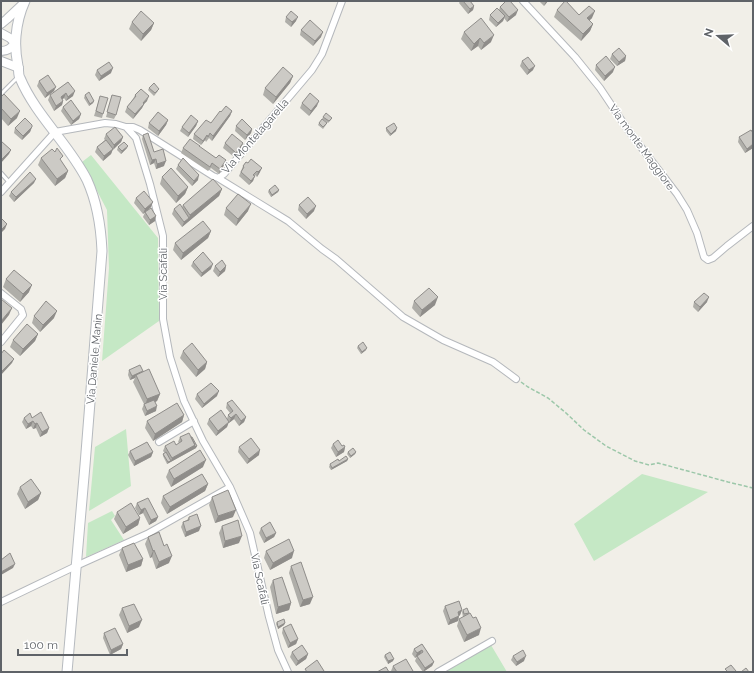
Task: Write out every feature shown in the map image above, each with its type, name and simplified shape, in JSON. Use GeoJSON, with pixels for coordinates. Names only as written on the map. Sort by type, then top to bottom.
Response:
{"type":"FeatureCollection","features":[{"type":"Feature","properties":{"kind":"main road","name":"Via Daniele Manin"},"geometry":{"type":"LineString","coordinates":[[24,2],[17,28],[15,43],[19,72],[28,94],[36,107],[78,163],[87,180],[93,196],[102,251],[67,672]]}},
{"type":"Feature","properties":{"kind":"street","name":"Via Montelagarella"},"geometry":{"type":"LineString","coordinates":[[126,127],[133,127],[140,130],[218,178],[224,174],[312,70],[322,54],[342,1]]}},
{"type":"Feature","properties":{"kind":"street","name":"Via monte Maggiore"},"geometry":{"type":"LineString","coordinates":[[522,1],[575,57],[600,88],[628,130],[677,194],[687,210],[697,233],[704,257],[708,260],[713,258],[753,226]]}},
{"type":"Feature","properties":{"kind":"street"},"geometry":{"type":"LineString","coordinates":[[1,24],[24,2]]}},
{"type":"Feature","properties":{"kind":"street"},"geometry":{"type":"LineString","coordinates":[[1,33],[15,43],[9,50],[1,51]]}},
{"type":"Feature","properties":{"kind":"street"},"geometry":{"type":"LineString","coordinates":[[1,61],[19,72]]}},
{"type":"Feature","properties":{"kind":"street"},"geometry":{"type":"LineString","coordinates":[[1,192],[55,132],[105,123],[126,127]]}},
{"type":"Feature","properties":{"kind":"street","name":"Via Scafali"},"geometry":{"type":"LineString","coordinates":[[126,127],[136,138],[150,184],[163,236],[163,319],[170,357],[184,401],[203,441],[230,487],[250,533],[269,618],[278,650],[288,672]]}},
{"type":"Feature","properties":{"kind":"street"},"geometry":{"type":"LineString","coordinates":[[218,178],[288,221],[336,259],[403,317],[443,340],[493,362],[516,378]]}},
{"type":"Feature","properties":{"kind":"street"},"geometry":{"type":"LineString","coordinates":[[1,292],[21,310],[23,315],[1,342]]}},
{"type":"Feature","properties":{"kind":"street"},"geometry":{"type":"LineString","coordinates":[[159,442],[194,422]]}},
{"type":"Feature","properties":{"kind":"street"},"geometry":{"type":"LineString","coordinates":[[1,602],[147,534],[230,487]]}},
{"type":"Feature","properties":{"kind":"street"},"geometry":{"type":"LineString","coordinates":[[438,672],[492,641]]}},
{"type":"Feature","properties":{"kind":"lane"},"geometry":{"type":"LineString","coordinates":[[1,94],[19,72]]}},
{"type":"Feature","properties":{"kind":"lane"},"geometry":{"type":"LineString","coordinates":[[1,173],[10,182]]}},
{"type":"Feature","properties":{"kind":"path"},"geometry":{"type":"LineString","coordinates":[[516,378],[528,387],[548,398],[584,430],[606,446],[635,460],[649,465],[658,463],[753,488]]}},
{"type":"Feature","properties":{"kind":"green space"},"geometry":{"type":"Polygon","coordinates":[[[91,155],[158,238],[159,321],[102,361],[109,268],[107,210],[82,162],[91,155]]]}},
{"type":"Feature","properties":{"kind":"green space"},"geometry":{"type":"Polygon","coordinates":[[[126,429],[131,486],[89,511],[95,447],[126,429]]]}},
{"type":"Feature","properties":{"kind":"green space"},"geometry":{"type":"Polygon","coordinates":[[[642,474],[708,492],[594,561],[574,524],[642,474]]]}},
{"type":"Feature","properties":{"kind":"green space"},"geometry":{"type":"Polygon","coordinates":[[[112,511],[115,516],[111,520],[124,540],[86,557],[88,523],[112,511]]]}},
{"type":"Feature","properties":{"kind":"green space"},"geometry":{"type":"Polygon","coordinates":[[[491,645],[507,672],[445,672],[491,645]]]}},
{"type":"Feature","properties":{"kind":"building"},"geometry":{"type":"Polygon","coordinates":[[[463,1],[470,1],[474,6],[470,9],[463,1]]]}},
{"type":"Feature","properties":{"kind":"building"},"geometry":{"type":"Polygon","coordinates":[[[506,1],[510,1],[518,10],[509,17],[500,7],[506,1]]]}},
{"type":"Feature","properties":{"kind":"building"},"geometry":{"type":"Polygon","coordinates":[[[565,1],[579,15],[589,6],[595,11],[587,18],[593,24],[583,34],[557,10],[565,1]]]}},
{"type":"Feature","properties":{"kind":"building"},"geometry":{"type":"Polygon","coordinates":[[[497,8],[505,16],[498,23],[490,15],[497,8]]]}},
{"type":"Feature","properties":{"kind":"building"},"geometry":{"type":"Polygon","coordinates":[[[141,11],[154,23],[143,34],[132,22],[141,11]]]}},
{"type":"Feature","properties":{"kind":"building"},"geometry":{"type":"Polygon","coordinates":[[[291,11],[298,17],[292,22],[286,17],[291,11]]]}},
{"type":"Feature","properties":{"kind":"building"},"geometry":{"type":"Polygon","coordinates":[[[481,18],[494,35],[484,43],[480,38],[474,44],[464,32],[481,18]]]}},
{"type":"Feature","properties":{"kind":"building"},"geometry":{"type":"Polygon","coordinates":[[[310,20],[323,32],[315,41],[301,30],[310,20]]]}},
{"type":"Feature","properties":{"kind":"building"},"geometry":{"type":"Polygon","coordinates":[[[619,48],[626,56],[619,62],[612,54],[619,48]]]}},
{"type":"Feature","properties":{"kind":"building"},"geometry":{"type":"Polygon","coordinates":[[[606,56],[615,67],[605,76],[596,65],[606,56]]]}},
{"type":"Feature","properties":{"kind":"building"},"geometry":{"type":"Polygon","coordinates":[[[528,57],[535,66],[529,70],[522,61],[528,57]]]}},
{"type":"Feature","properties":{"kind":"building"},"geometry":{"type":"Polygon","coordinates":[[[109,62],[113,68],[101,76],[97,70],[109,62]]]}},
{"type":"Feature","properties":{"kind":"building"},"geometry":{"type":"Polygon","coordinates":[[[283,67],[293,76],[276,97],[265,88],[283,67]]]}},
{"type":"Feature","properties":{"kind":"building"},"geometry":{"type":"Polygon","coordinates":[[[48,75],[56,87],[47,93],[39,81],[48,75]]]}},
{"type":"Feature","properties":{"kind":"building"},"geometry":{"type":"Polygon","coordinates":[[[68,82],[75,91],[68,97],[66,93],[61,97],[63,101],[56,106],[50,95],[68,82]]]}},
{"type":"Feature","properties":{"kind":"building"},"geometry":{"type":"Polygon","coordinates":[[[154,83],[159,89],[155,93],[149,88],[154,83]]]}},
{"type":"Feature","properties":{"kind":"building"},"geometry":{"type":"Polygon","coordinates":[[[141,89],[149,96],[135,114],[127,107],[141,89]]]}},
{"type":"Feature","properties":{"kind":"building"},"geometry":{"type":"Polygon","coordinates":[[[89,92],[94,101],[90,104],[85,95],[89,92]]]}},
{"type":"Feature","properties":{"kind":"building"},"geometry":{"type":"Polygon","coordinates":[[[310,93],[319,101],[311,111],[302,103],[310,93]]]}},
{"type":"Feature","properties":{"kind":"building"},"geometry":{"type":"Polygon","coordinates":[[[4,94],[20,111],[11,119],[1,108],[1,97],[4,94]]]}},
{"type":"Feature","properties":{"kind":"building"},"geometry":{"type":"Polygon","coordinates":[[[112,95],[121,97],[116,115],[107,112],[112,95]]]}},
{"type":"Feature","properties":{"kind":"building"},"geometry":{"type":"Polygon","coordinates":[[[100,96],[108,98],[103,114],[96,111],[100,96]]]}},
{"type":"Feature","properties":{"kind":"building"},"geometry":{"type":"Polygon","coordinates":[[[71,100],[81,114],[73,121],[63,107],[71,100]]]}},
{"type":"Feature","properties":{"kind":"building"},"geometry":{"type":"Polygon","coordinates":[[[226,106],[232,111],[213,136],[210,133],[203,141],[194,134],[206,120],[211,123],[226,106]]]}},
{"type":"Feature","properties":{"kind":"building"},"geometry":{"type":"Polygon","coordinates":[[[158,112],[168,120],[159,131],[149,123],[158,112]]]}},
{"type":"Feature","properties":{"kind":"building"},"geometry":{"type":"Polygon","coordinates":[[[326,113],[332,118],[329,121],[323,117],[326,113]]]}},
{"type":"Feature","properties":{"kind":"building"},"geometry":{"type":"Polygon","coordinates":[[[191,115],[198,121],[189,133],[182,127],[191,115]]]}},
{"type":"Feature","properties":{"kind":"building"},"geometry":{"type":"Polygon","coordinates":[[[25,118],[32,125],[32,127],[23,136],[15,128],[25,118]]]}},
{"type":"Feature","properties":{"kind":"building"},"geometry":{"type":"Polygon","coordinates":[[[242,119],[252,129],[247,135],[236,126],[242,119]]]}},
{"type":"Feature","properties":{"kind":"building"},"geometry":{"type":"Polygon","coordinates":[[[322,119],[327,123],[323,127],[319,123],[322,119]]]}},
{"type":"Feature","properties":{"kind":"building"},"geometry":{"type":"Polygon","coordinates":[[[394,123],[397,128],[391,134],[386,128],[394,123]]]}},
{"type":"Feature","properties":{"kind":"building"},"geometry":{"type":"Polygon","coordinates":[[[115,127],[123,137],[114,145],[106,134],[115,127]]]}},
{"type":"Feature","properties":{"kind":"building"},"geometry":{"type":"Polygon","coordinates":[[[751,130],[753,133],[753,144],[747,149],[739,137],[751,130]]]}},
{"type":"Feature","properties":{"kind":"building"},"geometry":{"type":"Polygon","coordinates":[[[148,133],[154,152],[163,149],[166,161],[157,164],[156,159],[152,160],[143,135],[148,133]]]}},
{"type":"Feature","properties":{"kind":"building"},"geometry":{"type":"Polygon","coordinates":[[[232,134],[243,143],[236,153],[225,143],[232,134]]]}},
{"type":"Feature","properties":{"kind":"building"},"geometry":{"type":"Polygon","coordinates":[[[190,139],[216,158],[219,155],[226,160],[220,169],[212,163],[210,167],[183,148],[190,139]]]}},
{"type":"Feature","properties":{"kind":"building"},"geometry":{"type":"Polygon","coordinates":[[[106,140],[113,149],[104,156],[97,147],[106,140]]]}},
{"type":"Feature","properties":{"kind":"building"},"geometry":{"type":"Polygon","coordinates":[[[1,141],[11,150],[1,160],[1,141]]]}},
{"type":"Feature","properties":{"kind":"building"},"geometry":{"type":"Polygon","coordinates":[[[124,142],[128,146],[122,151],[118,147],[124,142]]]}},
{"type":"Feature","properties":{"kind":"building"},"geometry":{"type":"Polygon","coordinates":[[[57,148],[63,156],[60,159],[68,171],[57,179],[41,158],[52,149],[55,152],[57,148]]]}},
{"type":"Feature","properties":{"kind":"building"},"geometry":{"type":"Polygon","coordinates":[[[183,158],[199,175],[194,181],[178,165],[183,158]]]}},
{"type":"Feature","properties":{"kind":"building"},"geometry":{"type":"Polygon","coordinates":[[[251,159],[262,168],[253,175],[255,176],[251,181],[241,172],[246,162],[248,163],[251,159]]]}},
{"type":"Feature","properties":{"kind":"building"},"geometry":{"type":"Polygon","coordinates":[[[171,168],[188,187],[178,196],[162,177],[171,168]]]}},
{"type":"Feature","properties":{"kind":"building"},"geometry":{"type":"Polygon","coordinates":[[[30,172],[36,179],[16,197],[11,192],[30,172]]]}},
{"type":"Feature","properties":{"kind":"building"},"geometry":{"type":"Polygon","coordinates":[[[213,179],[222,189],[190,215],[183,205],[213,179]]]}},
{"type":"Feature","properties":{"kind":"building"},"geometry":{"type":"Polygon","coordinates":[[[275,185],[279,190],[272,195],[269,190],[275,185]]]}},
{"type":"Feature","properties":{"kind":"building"},"geometry":{"type":"Polygon","coordinates":[[[144,191],[153,202],[145,209],[136,198],[144,191]]]}},
{"type":"Feature","properties":{"kind":"building"},"geometry":{"type":"Polygon","coordinates":[[[238,194],[251,204],[238,219],[226,208],[238,194]]]}},
{"type":"Feature","properties":{"kind":"building"},"geometry":{"type":"Polygon","coordinates":[[[308,197],[316,206],[307,214],[299,205],[308,197]]]}},
{"type":"Feature","properties":{"kind":"building"},"geometry":{"type":"Polygon","coordinates":[[[180,204],[189,218],[184,222],[174,209],[180,204]]]}},
{"type":"Feature","properties":{"kind":"building"},"geometry":{"type":"Polygon","coordinates":[[[151,208],[156,216],[150,220],[145,212],[151,208]]]}},
{"type":"Feature","properties":{"kind":"building"},"geometry":{"type":"Polygon","coordinates":[[[1,218],[7,224],[1,230],[1,218]]]}},
{"type":"Feature","properties":{"kind":"building"},"geometry":{"type":"Polygon","coordinates":[[[203,221],[211,231],[183,253],[175,243],[203,221]]]}},
{"type":"Feature","properties":{"kind":"building"},"geometry":{"type":"Polygon","coordinates":[[[203,252],[213,264],[202,273],[193,262],[203,252]]]}},
{"type":"Feature","properties":{"kind":"building"},"geometry":{"type":"Polygon","coordinates":[[[222,260],[226,266],[220,272],[215,266],[222,260]]]}},
{"type":"Feature","properties":{"kind":"building"},"geometry":{"type":"Polygon","coordinates":[[[14,270],[32,285],[23,294],[6,279],[14,270]]]}},
{"type":"Feature","properties":{"kind":"building"},"geometry":{"type":"Polygon","coordinates":[[[429,288],[438,297],[422,310],[414,301],[429,288]]]}},
{"type":"Feature","properties":{"kind":"building"},"geometry":{"type":"Polygon","coordinates":[[[704,293],[709,297],[700,307],[694,302],[704,293]]]}},
{"type":"Feature","properties":{"kind":"building"},"geometry":{"type":"Polygon","coordinates":[[[1,299],[12,308],[1,321],[1,299]]]}},
{"type":"Feature","properties":{"kind":"building"},"geometry":{"type":"Polygon","coordinates":[[[46,301],[57,311],[43,325],[34,316],[46,301]]]}},
{"type":"Feature","properties":{"kind":"building"},"geometry":{"type":"Polygon","coordinates":[[[27,324],[38,334],[23,349],[13,340],[27,324]]]}},
{"type":"Feature","properties":{"kind":"building"},"geometry":{"type":"Polygon","coordinates":[[[363,342],[367,348],[362,352],[358,346],[363,342]]]}},
{"type":"Feature","properties":{"kind":"building"},"geometry":{"type":"Polygon","coordinates":[[[192,343],[207,362],[198,370],[183,351],[192,343]]]}},
{"type":"Feature","properties":{"kind":"building"},"geometry":{"type":"Polygon","coordinates":[[[4,350],[14,359],[1,372],[1,354],[4,350]]]}},
{"type":"Feature","properties":{"kind":"building"},"geometry":{"type":"Polygon","coordinates":[[[140,365],[143,371],[132,376],[129,370],[140,365]]]}},
{"type":"Feature","properties":{"kind":"building"},"geometry":{"type":"Polygon","coordinates":[[[149,369],[160,394],[147,399],[136,375],[149,369]]]}},
{"type":"Feature","properties":{"kind":"building"},"geometry":{"type":"Polygon","coordinates":[[[211,383],[219,391],[204,404],[197,394],[211,383]]]}},
{"type":"Feature","properties":{"kind":"building"},"geometry":{"type":"Polygon","coordinates":[[[154,400],[157,406],[147,411],[144,404],[154,400]]]}},
{"type":"Feature","properties":{"kind":"building"},"geometry":{"type":"Polygon","coordinates":[[[232,400],[246,417],[241,421],[236,414],[231,418],[228,415],[233,411],[227,403],[232,400]]]}},
{"type":"Feature","properties":{"kind":"building"},"geometry":{"type":"Polygon","coordinates":[[[177,403],[184,415],[155,434],[147,421],[177,403]]]}},
{"type":"Feature","properties":{"kind":"building"},"geometry":{"type":"Polygon","coordinates":[[[221,410],[229,422],[218,431],[209,419],[221,410]]]}},
{"type":"Feature","properties":{"kind":"building"},"geometry":{"type":"Polygon","coordinates":[[[41,412],[49,428],[42,432],[37,423],[35,424],[33,421],[28,424],[24,418],[30,413],[32,418],[41,412]]]}},
{"type":"Feature","properties":{"kind":"building"},"geometry":{"type":"Polygon","coordinates":[[[189,433],[195,445],[172,458],[165,446],[174,441],[176,445],[182,441],[180,437],[189,433]]]}},
{"type":"Feature","properties":{"kind":"building"},"geometry":{"type":"Polygon","coordinates":[[[191,437],[197,446],[194,447],[195,445],[191,437]]]}},
{"type":"Feature","properties":{"kind":"building"},"geometry":{"type":"Polygon","coordinates":[[[251,438],[260,450],[249,459],[239,447],[251,438]]]}},
{"type":"Feature","properties":{"kind":"building"},"geometry":{"type":"Polygon","coordinates":[[[338,440],[342,446],[344,445],[345,447],[338,452],[333,444],[338,440]]]}},
{"type":"Feature","properties":{"kind":"building"},"geometry":{"type":"Polygon","coordinates":[[[147,442],[153,452],[135,461],[130,451],[147,442]]]}},
{"type":"Feature","properties":{"kind":"building"},"geometry":{"type":"Polygon","coordinates":[[[353,448],[356,452],[351,456],[348,452],[353,448]]]}},
{"type":"Feature","properties":{"kind":"building"},"geometry":{"type":"Polygon","coordinates":[[[200,450],[206,460],[174,479],[169,470],[200,450]]]}},
{"type":"Feature","properties":{"kind":"building"},"geometry":{"type":"Polygon","coordinates":[[[166,452],[171,461],[168,462],[163,454],[166,452]]]}},
{"type":"Feature","properties":{"kind":"building"},"geometry":{"type":"Polygon","coordinates":[[[346,456],[348,459],[332,468],[330,464],[338,459],[339,461],[346,456]]]}},
{"type":"Feature","properties":{"kind":"building"},"geometry":{"type":"Polygon","coordinates":[[[202,474],[208,484],[170,507],[163,496],[202,474]]]}},
{"type":"Feature","properties":{"kind":"building"},"geometry":{"type":"Polygon","coordinates":[[[31,479],[41,493],[28,502],[20,487],[31,479]]]}},
{"type":"Feature","properties":{"kind":"building"},"geometry":{"type":"Polygon","coordinates":[[[228,490],[236,510],[218,516],[212,497],[228,490]]]}},
{"type":"Feature","properties":{"kind":"building"},"geometry":{"type":"Polygon","coordinates":[[[148,498],[158,517],[151,520],[145,508],[141,510],[137,503],[148,498]]]}},
{"type":"Feature","properties":{"kind":"building"},"geometry":{"type":"Polygon","coordinates":[[[131,503],[140,518],[126,527],[117,512],[131,503]]]}},
{"type":"Feature","properties":{"kind":"building"},"geometry":{"type":"Polygon","coordinates":[[[197,514],[201,526],[186,532],[183,522],[189,520],[189,517],[197,514]]]}},
{"type":"Feature","properties":{"kind":"building"},"geometry":{"type":"Polygon","coordinates":[[[238,520],[242,536],[225,541],[222,526],[238,520]]]}},
{"type":"Feature","properties":{"kind":"building"},"geometry":{"type":"Polygon","coordinates":[[[270,522],[276,533],[266,538],[261,528],[270,522]]]}},
{"type":"Feature","properties":{"kind":"building"},"geometry":{"type":"Polygon","coordinates":[[[159,532],[164,546],[167,544],[172,556],[159,562],[148,537],[159,532]]]}},
{"type":"Feature","properties":{"kind":"building"},"geometry":{"type":"Polygon","coordinates":[[[289,539],[294,551],[273,563],[266,551],[289,539]]]}},
{"type":"Feature","properties":{"kind":"building"},"geometry":{"type":"Polygon","coordinates":[[[134,543],[143,559],[128,565],[122,548],[134,543]]]}},
{"type":"Feature","properties":{"kind":"building"},"geometry":{"type":"Polygon","coordinates":[[[10,553],[15,564],[1,572],[1,560],[10,553]]]}},
{"type":"Feature","properties":{"kind":"building"},"geometry":{"type":"Polygon","coordinates":[[[301,562],[313,597],[303,600],[291,566],[301,562]]]}},
{"type":"Feature","properties":{"kind":"building"},"geometry":{"type":"Polygon","coordinates":[[[282,577],[291,603],[278,607],[273,580],[282,577]]]}},
{"type":"Feature","properties":{"kind":"building"},"geometry":{"type":"Polygon","coordinates":[[[459,601],[462,610],[458,612],[459,616],[450,620],[445,606],[459,601]]]}},
{"type":"Feature","properties":{"kind":"building"},"geometry":{"type":"Polygon","coordinates":[[[134,604],[142,620],[129,626],[122,608],[134,604]]]}},
{"type":"Feature","properties":{"kind":"building"},"geometry":{"type":"Polygon","coordinates":[[[467,608],[469,613],[464,614],[463,610],[467,608]]]}},
{"type":"Feature","properties":{"kind":"building"},"geometry":{"type":"Polygon","coordinates":[[[470,613],[473,618],[476,617],[481,628],[467,635],[459,619],[470,613]]]}},
{"type":"Feature","properties":{"kind":"building"},"geometry":{"type":"Polygon","coordinates":[[[284,619],[285,623],[278,627],[277,622],[284,619]]]}},
{"type":"Feature","properties":{"kind":"building"},"geometry":{"type":"Polygon","coordinates":[[[291,624],[298,639],[290,643],[283,628],[291,624]]]}},
{"type":"Feature","properties":{"kind":"building"},"geometry":{"type":"Polygon","coordinates":[[[115,628],[123,644],[111,650],[104,633],[115,628]]]}},
{"type":"Feature","properties":{"kind":"building"},"geometry":{"type":"Polygon","coordinates":[[[422,644],[434,662],[425,668],[417,656],[423,652],[422,650],[417,653],[414,649],[422,644]]]}},
{"type":"Feature","properties":{"kind":"building"},"geometry":{"type":"Polygon","coordinates":[[[302,645],[308,654],[298,661],[292,652],[302,645]]]}},
{"type":"Feature","properties":{"kind":"building"},"geometry":{"type":"Polygon","coordinates":[[[523,650],[526,656],[517,662],[513,656],[523,650]]]}},
{"type":"Feature","properties":{"kind":"building"},"geometry":{"type":"Polygon","coordinates":[[[390,652],[394,659],[388,661],[385,655],[390,652]]]}},
{"type":"Feature","properties":{"kind":"building"},"geometry":{"type":"Polygon","coordinates":[[[406,659],[413,671],[397,672],[393,666],[406,659]]]}},
{"type":"Feature","properties":{"kind":"building"},"geometry":{"type":"Polygon","coordinates":[[[317,660],[324,671],[307,672],[305,669],[317,660]]]}},
{"type":"Feature","properties":{"kind":"building"},"geometry":{"type":"Polygon","coordinates":[[[731,665],[736,672],[728,672],[725,669],[731,665]]]}},
{"type":"Feature","properties":{"kind":"building"},"geometry":{"type":"Polygon","coordinates":[[[386,667],[389,672],[377,672],[386,667]]]}},
{"type":"Feature","properties":{"kind":"building"},"geometry":{"type":"Polygon","coordinates":[[[746,668],[749,672],[741,672],[746,668]]]}}]}
